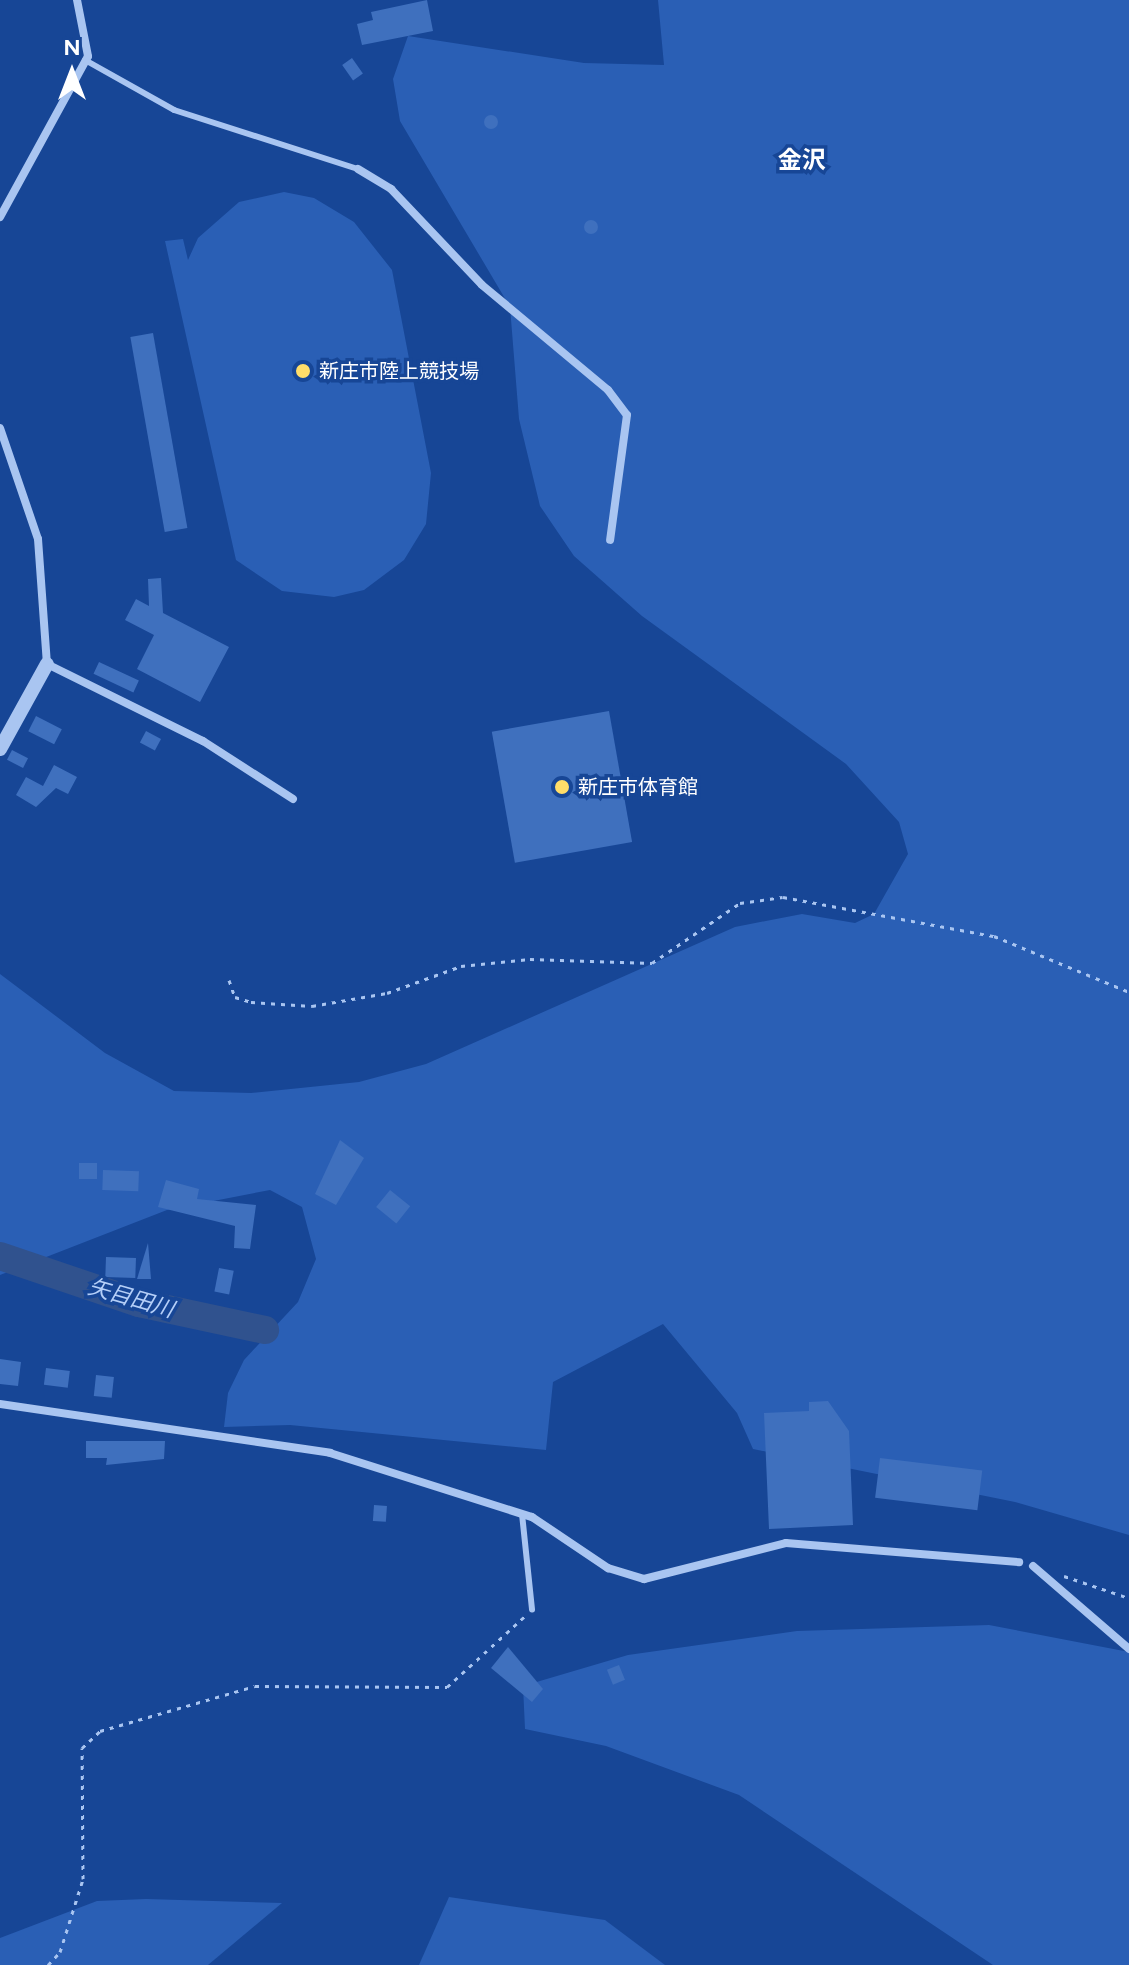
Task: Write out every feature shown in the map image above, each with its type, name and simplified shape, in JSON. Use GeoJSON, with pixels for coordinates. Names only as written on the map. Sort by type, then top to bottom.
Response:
{"type":"FeatureCollection","features":[{"type":"Feature","properties":{"kind":"street"},"geometry":{"type":"LineString","coordinates":[[0,217],[85,60],[77,0]]}},
{"type":"Feature","properties":{"kind":"street"},"geometry":{"type":"LineString","coordinates":[[358,169],[391,189],[482,285],[608,390],[627,415],[610,540]]}},
{"type":"Feature","properties":{"kind":"street"},"geometry":{"type":"LineString","coordinates":[[0,428],[38,539],[47,664],[0,749]]}},
{"type":"Feature","properties":{"kind":"street"},"geometry":{"type":"LineString","coordinates":[[47,664],[203,741],[293,799]]}},
{"type":"Feature","properties":{"kind":"street"},"geometry":{"type":"LineString","coordinates":[[0,1404],[330,1453],[522,1514],[608,1568],[644,1579],[786,1543],[1019,1562]]}},
{"type":"Feature","properties":{"kind":"street"},"geometry":{"type":"LineString","coordinates":[[1033,1566],[1129,1649]]}},
{"type":"Feature","properties":{"kind":"lane"},"geometry":{"type":"LineString","coordinates":[[85,60],[174,110],[358,169]]}},
{"type":"Feature","properties":{"kind":"lane"},"geometry":{"type":"LineString","coordinates":[[522,1514],[532,1609]]}},
{"type":"Feature","properties":{"kind":"path"},"geometry":{"type":"LineString","coordinates":[[229,980],[235,997],[251,1002],[312,1006],[387,993],[461,966],[530,959],[652,963],[740,903],[783,897],[994,936],[1129,992]]}},
{"type":"Feature","properties":{"kind":"path"},"geometry":{"type":"LineString","coordinates":[[1060,1575],[1129,1598]]}},
{"type":"Feature","properties":{"kind":"path"},"geometry":{"type":"LineString","coordinates":[[48,1965],[60,1952],[83,1879],[82,1748],[100,1731],[255,1686],[447,1687],[532,1609]]}},
{"type":"Feature","properties":{"kind":"shaded area"},"geometry":{"type":"Polygon","coordinates":[[[658,0],[1129,0],[1129,1535],[1015,1502],[753,1449],[737,1413],[663,1324],[553,1382],[546,1450],[290,1425],[224,1427],[228,1393],[244,1360],[298,1302],[316,1259],[302,1207],[270,1190],[167,1210],[0,1275],[0,974],[105,1053],[174,1091],[251,1093],[359,1082],[426,1064],[735,927],[802,914],[855,923],[874,914],[908,854],[899,822],[846,764],[642,616],[574,556],[540,506],[519,419],[510,307],[400,121],[393,79],[408,36],[584,63],[664,65],[658,0]]]}},
{"type":"Feature","properties":{"kind":"shaded area","name":"新庄市陸上競技場"},"geometry":{"type":"Polygon","coordinates":[[[284,192],[314,198],[354,222],[392,270],[431,473],[426,524],[404,560],[364,590],[334,597],[282,591],[236,560],[165,241],[183,239],[188,260],[198,238],[239,202],[284,192]]]}},
{"type":"Feature","properties":{"kind":"shaded area"},"geometry":{"type":"Polygon","coordinates":[[[989,1625],[1129,1652],[1129,1965],[993,1965],[739,1795],[606,1746],[525,1729],[523,1686],[628,1655],[797,1631],[989,1625]]]}},
{"type":"Feature","properties":{"kind":"shaded area"},"geometry":{"type":"Polygon","coordinates":[[[449,1897],[605,1920],[665,1965],[419,1965],[449,1897]]]}},
{"type":"Feature","properties":{"kind":"shaded area"},"geometry":{"type":"Polygon","coordinates":[[[146,1899],[282,1903],[208,1965],[0,1965],[0,1938],[97,1901],[146,1899]]]}},
{"type":"Feature","properties":{"kind":"building"},"geometry":{"type":"Polygon","coordinates":[[[427,0],[433,31],[362,45],[357,24],[373,20],[371,12],[427,0]]]}},
{"type":"Feature","properties":{"kind":"building"},"geometry":{"type":"Polygon","coordinates":[[[352,58],[363,74],[353,80],[342,65],[352,58]]]}},
{"type":"Feature","properties":{"kind":"building"},"geometry":{"type":"Polygon","coordinates":[[[491,115],[498,122],[491,129],[484,122],[491,115]]]}},
{"type":"Feature","properties":{"kind":"building"},"geometry":{"type":"Polygon","coordinates":[[[591,220],[598,227],[591,234],[584,227],[591,220]]]}},
{"type":"Feature","properties":{"kind":"building"},"geometry":{"type":"Polygon","coordinates":[[[153,333],[187,528],[165,532],[130,337],[153,333]]]}},
{"type":"Feature","properties":{"kind":"building"},"geometry":{"type":"Polygon","coordinates":[[[161,578],[163,613],[229,647],[200,702],[137,669],[154,635],[125,620],[136,599],[149,606],[148,579],[161,578]]]}},
{"type":"Feature","properties":{"kind":"building"},"geometry":{"type":"Polygon","coordinates":[[[99,662],[139,681],[133,692],[94,674],[99,662]]]}},
{"type":"Feature","properties":{"kind":"building","name":"新庄市体育館"},"geometry":{"type":"Polygon","coordinates":[[[609,711],[632,842],[515,863],[492,732],[609,711]]]}},
{"type":"Feature","properties":{"kind":"building"},"geometry":{"type":"Polygon","coordinates":[[[36,716],[62,729],[54,744],[28,731],[36,716]]]}},
{"type":"Feature","properties":{"kind":"building"},"geometry":{"type":"Polygon","coordinates":[[[146,731],[161,739],[155,750],[140,742],[146,731]]]}},
{"type":"Feature","properties":{"kind":"building"},"geometry":{"type":"Polygon","coordinates":[[[12,750],[28,758],[23,768],[7,760],[12,750]]]}},
{"type":"Feature","properties":{"kind":"building"},"geometry":{"type":"Polygon","coordinates":[[[54,765],[77,777],[68,794],[56,788],[36,807],[16,795],[26,777],[43,786],[54,765]]]}},
{"type":"Feature","properties":{"kind":"building"},"geometry":{"type":"Polygon","coordinates":[[[340,1140],[364,1158],[336,1205],[315,1194],[340,1140]]]}},
{"type":"Feature","properties":{"kind":"building"},"geometry":{"type":"Polygon","coordinates":[[[79,1163],[97,1163],[97,1179],[79,1179],[79,1163]]]}},
{"type":"Feature","properties":{"kind":"building"},"geometry":{"type":"Polygon","coordinates":[[[103,1170],[139,1171],[138,1191],[102,1190],[103,1170]]]}},
{"type":"Feature","properties":{"kind":"building"},"geometry":{"type":"Polygon","coordinates":[[[166,1180],[199,1189],[197,1199],[256,1205],[250,1249],[234,1248],[235,1226],[158,1207],[166,1180]]]}},
{"type":"Feature","properties":{"kind":"building"},"geometry":{"type":"Polygon","coordinates":[[[390,1190],[410,1206],[396,1223],[376,1207],[390,1190]]]}},
{"type":"Feature","properties":{"kind":"building"},"geometry":{"type":"Polygon","coordinates":[[[148,1243],[151,1279],[137,1279],[148,1243]]]}},
{"type":"Feature","properties":{"kind":"building"},"geometry":{"type":"Polygon","coordinates":[[[106,1257],[136,1258],[135,1278],[105,1277],[106,1257]]]}},
{"type":"Feature","properties":{"kind":"building"},"geometry":{"type":"Polygon","coordinates":[[[219,1268],[234,1271],[229,1294],[214,1292],[219,1268]]]}},
{"type":"Feature","properties":{"kind":"building"},"geometry":{"type":"Polygon","coordinates":[[[0,1359],[21,1362],[18,1386],[0,1384],[0,1359]]]}},
{"type":"Feature","properties":{"kind":"building"},"geometry":{"type":"Polygon","coordinates":[[[46,1368],[70,1371],[68,1388],[44,1385],[46,1368]]]}},
{"type":"Feature","properties":{"kind":"building"},"geometry":{"type":"Polygon","coordinates":[[[96,1375],[114,1377],[112,1398],[94,1396],[96,1375]]]}},
{"type":"Feature","properties":{"kind":"building"},"geometry":{"type":"Polygon","coordinates":[[[828,1401],[849,1431],[853,1525],[769,1529],[764,1413],[809,1411],[809,1402],[828,1401]]]}},
{"type":"Feature","properties":{"kind":"building"},"geometry":{"type":"Polygon","coordinates":[[[86,1441],[165,1441],[164,1459],[106,1465],[107,1458],[86,1458],[86,1441]]]}},
{"type":"Feature","properties":{"kind":"building"},"geometry":{"type":"Polygon","coordinates":[[[880,1458],[982,1471],[977,1510],[875,1498],[880,1458]]]}},
{"type":"Feature","properties":{"kind":"building"},"geometry":{"type":"Polygon","coordinates":[[[374,1505],[387,1506],[386,1522],[373,1521],[374,1505]]]}},
{"type":"Feature","properties":{"kind":"building"},"geometry":{"type":"Polygon","coordinates":[[[508,1647],[543,1689],[532,1702],[491,1668],[508,1647]]]}},
{"type":"Feature","properties":{"kind":"building"},"geometry":{"type":"Polygon","coordinates":[[[619,1665],[625,1680],[613,1685],[607,1670],[619,1665]]]}},
{"type":"Feature","properties":{"kind":"waterway","name":"矢目田川"},"geometry":{"type":"LineString","coordinates":[[0,1256],[139,1303],[265,1330]]}},
{"type":"Feature","properties":{"kind":"place","name":"新庄市陸上競技場"},"geometry":{"type":"Point","coordinates":[303,371]}},
{"type":"Feature","properties":{"kind":"place","name":"新庄市体育館"},"geometry":{"type":"Point","coordinates":[562,787]}},
{"type":"Feature","properties":{"kind":"district","name":"金沢"},"geometry":{"type":"Point","coordinates":[802,160]}}]}
